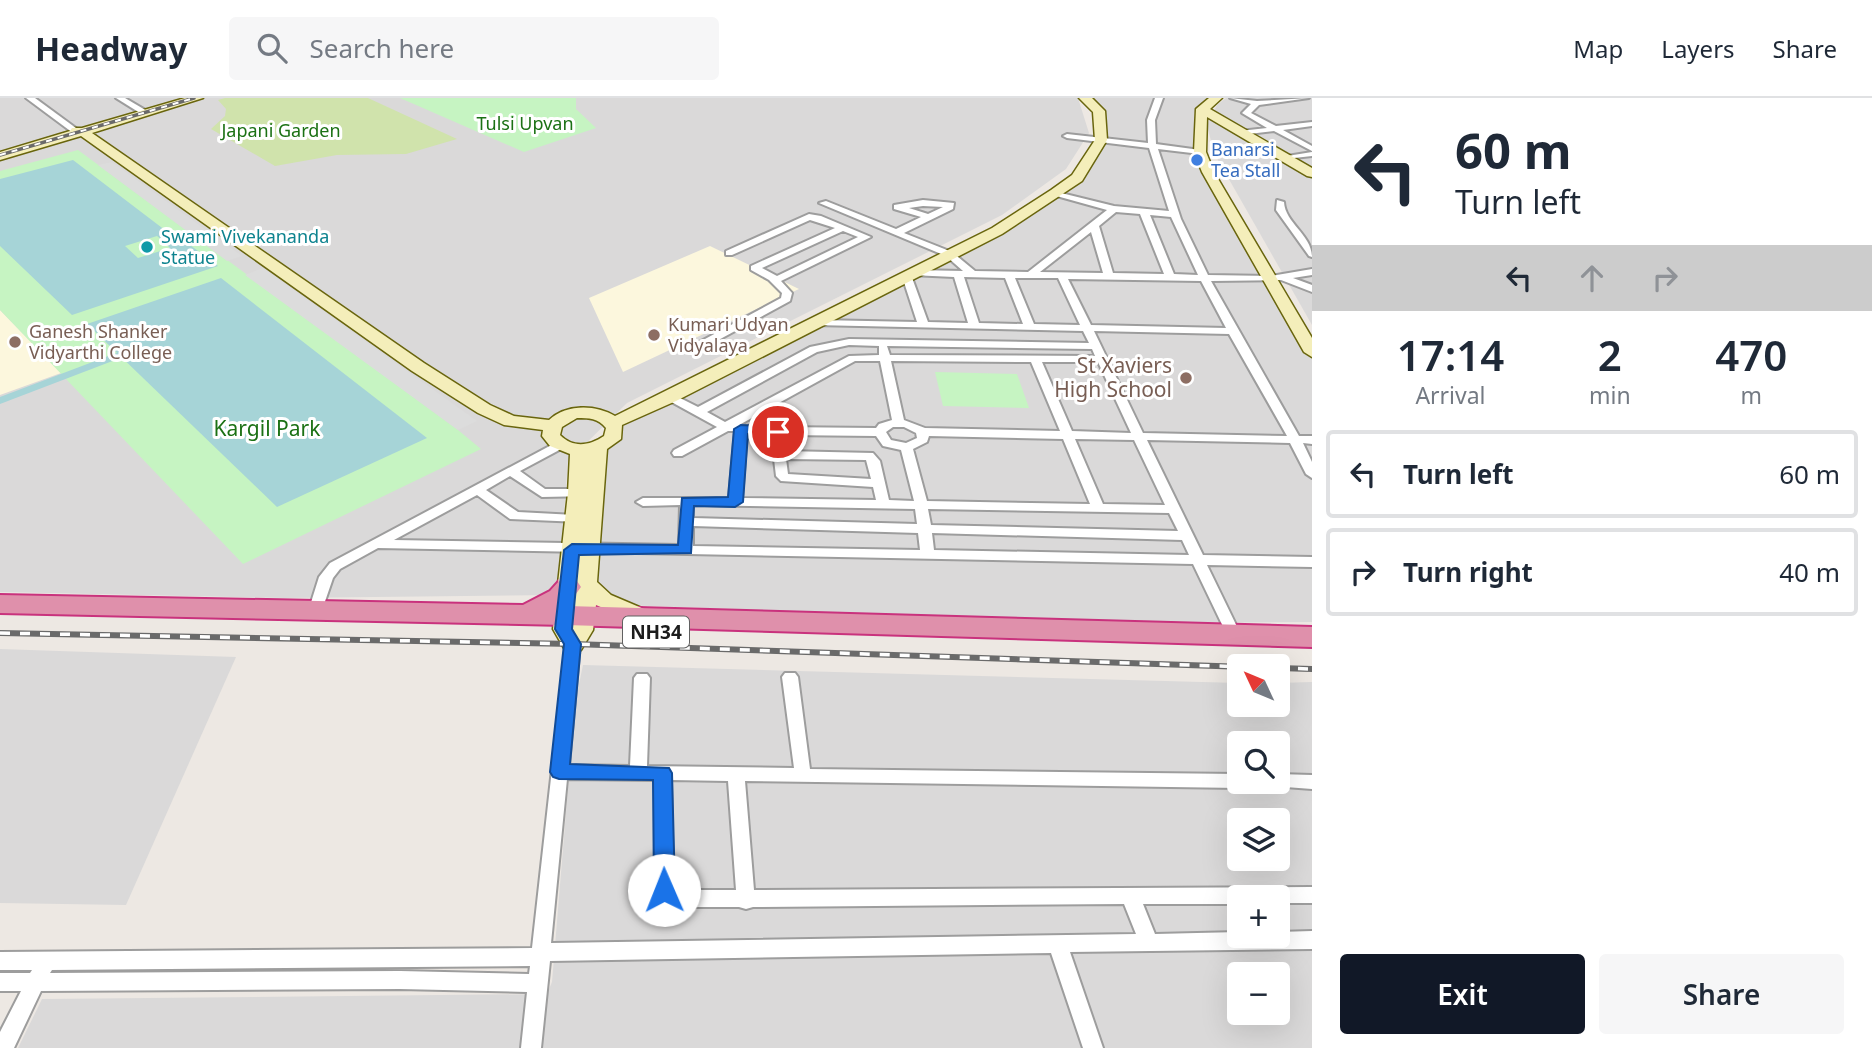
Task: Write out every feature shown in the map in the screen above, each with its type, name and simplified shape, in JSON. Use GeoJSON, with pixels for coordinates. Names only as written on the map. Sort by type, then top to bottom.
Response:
{"type":"FeatureCollection","features":[{"type":"Feature","properties":{"kind":"highway","name":"NH34"},"geometry":{"type":"LineString","coordinates":[[0,604],[315,612],[374,619],[524,615],[643,617],[1312,651]]}},
{"type":"Feature","properties":{"kind":"highway","name":"NH34"},"geometry":{"type":"LineString","coordinates":[[0,617],[374,619],[574,615],[1038,637],[1312,637]]}},
{"type":"Feature","properties":{"kind":"street"},"geometry":{"type":"LineString","coordinates":[[30,98],[102,145],[418,367],[484,409],[509,421],[553,426],[567,416],[588,413],[607,418],[613,423],[615,428],[612,439],[579,447],[511,471],[329,572],[315,612]]}},
{"type":"Feature","properties":{"kind":"street"},"geometry":{"type":"LineString","coordinates":[[120,98],[143,111]]}},
{"type":"Feature","properties":{"kind":"street"},"geometry":{"type":"LineString","coordinates":[[79,132],[188,98]]}},
{"type":"Feature","properties":{"kind":"street"},"geometry":{"type":"LineString","coordinates":[[1,152],[197,98]]}},
{"type":"Feature","properties":{"kind":"street"},"geometry":{"type":"LineString","coordinates":[[613,423],[818,323],[997,231],[1056,193],[1077,178],[1101,141],[1099,111],[1085,98]]}},
{"type":"Feature","properties":{"kind":"street"},"geometry":{"type":"LineString","coordinates":[[1159,98],[1152,110],[1150,126],[1153,147],[1173,215],[1204,278],[1296,440],[1312,474]]}},
{"type":"Feature","properties":{"kind":"street"},"geometry":{"type":"LineString","coordinates":[[1216,98],[1202,109],[1200,152],[1208,172],[1276,278],[1307,335],[1312,352]]}},
{"type":"Feature","properties":{"kind":"street"},"geometry":{"type":"LineString","coordinates":[[1234,98],[1257,103],[1305,98]]}},
{"type":"Feature","properties":{"kind":"street"},"geometry":{"type":"LineString","coordinates":[[1257,103],[1246,113],[1312,151]]}},
{"type":"Feature","properties":{"kind":"street"},"geometry":{"type":"LineString","coordinates":[[1202,109],[1312,173]]}},
{"type":"Feature","properties":{"kind":"street"},"geometry":{"type":"LineString","coordinates":[[1243,133],[1312,124]]}},
{"type":"Feature","properties":{"kind":"street"},"geometry":{"type":"LineString","coordinates":[[1067,136],[1200,152]]}},
{"type":"Feature","properties":{"kind":"street"},"geometry":{"type":"LineString","coordinates":[[1285,157],[1312,151]]}},
{"type":"Feature","properties":{"kind":"street"},"geometry":{"type":"LineString","coordinates":[[1056,193],[1114,209],[1173,215]]}},
{"type":"Feature","properties":{"kind":"street"},"geometry":{"type":"LineString","coordinates":[[1280,202],[1280,210],[1312,254]]}},
{"type":"Feature","properties":{"kind":"street"},"geometry":{"type":"LineString","coordinates":[[823,203],[949,254],[972,274]]}},
{"type":"Feature","properties":{"kind":"street"},"geometry":{"type":"LineString","coordinates":[[896,233],[929,217],[951,205],[901,204],[897,207],[929,217]]}},
{"type":"Feature","properties":{"kind":"street"},"geometry":{"type":"LineString","coordinates":[[1032,274],[1114,209]]}},
{"type":"Feature","properties":{"kind":"street"},"geometry":{"type":"LineString","coordinates":[[1144,212],[1170,276]]}},
{"type":"Feature","properties":{"kind":"street"},"geometry":{"type":"LineString","coordinates":[[729,253],[810,217],[866,237]]}},
{"type":"Feature","properties":{"kind":"street"},"geometry":{"type":"LineString","coordinates":[[1094,225],[1109,276]]}},
{"type":"Feature","properties":{"kind":"street"},"geometry":{"type":"LineString","coordinates":[[696,348],[786,299],[787,293],[773,278],[754,268],[842,228]]}},
{"type":"Feature","properties":{"kind":"street"},"geometry":{"type":"LineString","coordinates":[[773,278],[783,277],[882,228]]}},
{"type":"Feature","properties":{"kind":"street"},"geometry":{"type":"LineString","coordinates":[[910,275],[1276,278],[1312,272]]}},
{"type":"Feature","properties":{"kind":"street"},"geometry":{"type":"LineString","coordinates":[[958,274],[974,324]]}},
{"type":"Feature","properties":{"kind":"street"},"geometry":{"type":"LineString","coordinates":[[910,275],[923,324]]}},
{"type":"Feature","properties":{"kind":"street"},"geometry":{"type":"LineString","coordinates":[[1009,275],[1029,325]]}},
{"type":"Feature","properties":{"kind":"street"},"geometry":{"type":"LineString","coordinates":[[1062,276],[1141,436],[1234,635]]}},
{"type":"Feature","properties":{"kind":"street"},"geometry":{"type":"LineString","coordinates":[[1276,278],[1312,289]]}},
{"type":"Feature","properties":{"kind":"street"},"geometry":{"type":"LineString","coordinates":[[818,323],[1234,331]]}},
{"type":"Feature","properties":{"kind":"street"},"geometry":{"type":"LineString","coordinates":[[881,325],[884,357],[898,422]]}},
{"type":"Feature","properties":{"kind":"street"},"geometry":{"type":"LineString","coordinates":[[698,412],[814,349],[839,343],[883,341],[1098,352]]}},
{"type":"Feature","properties":{"kind":"street"},"geometry":{"type":"LineString","coordinates":[[678,453],[853,358],[1035,358],[1098,352]]}},
{"type":"Feature","properties":{"kind":"street"},"geometry":{"type":"LineString","coordinates":[[1035,358],[1098,507]]}},
{"type":"Feature","properties":{"kind":"street"},"geometry":{"type":"LineString","coordinates":[[670,397],[725,427],[778,432],[880,432]]}},
{"type":"Feature","properties":{"kind":"street"},"geometry":{"type":"LineString","coordinates":[[922,432],[923,439],[917,445],[906,447],[887,443],[881,438],[880,432],[883,427],[898,422],[912,425],[922,432],[1312,440]]}},
{"type":"Feature","properties":{"kind":"street"},"geometry":{"type":"LineString","coordinates":[[553,426],[551,436],[579,447]]}},
{"type":"Feature","properties":{"kind":"street"},"geometry":{"type":"LineString","coordinates":[[735,502],[741,429]]}},
{"type":"Feature","properties":{"kind":"street"},"geometry":{"type":"LineString","coordinates":[[778,432],[782,475],[787,479],[877,484]]}},
{"type":"Feature","properties":{"kind":"street"},"geometry":{"type":"LineString","coordinates":[[531,1048],[586,493],[579,447]]}},
{"type":"Feature","properties":{"kind":"street"},"geometry":{"type":"LineString","coordinates":[[906,447],[921,503],[928,555]]}},
{"type":"Feature","properties":{"kind":"street"},"geometry":{"type":"LineString","coordinates":[[779,454],[869,456],[873,461],[883,504]]}},
{"type":"Feature","properties":{"kind":"street"},"geometry":{"type":"LineString","coordinates":[[511,471],[542,493],[586,493]]}},
{"type":"Feature","properties":{"kind":"street"},"geometry":{"type":"LineString","coordinates":[[478,489],[515,516],[575,519]]}},
{"type":"Feature","properties":{"kind":"street"},"geometry":{"type":"LineString","coordinates":[[581,550],[575,519],[586,493]]}},
{"type":"Feature","properties":{"kind":"street"},"geometry":{"type":"LineString","coordinates":[[686,550],[687,501]]}},
{"type":"Feature","properties":{"kind":"street"},"geometry":{"type":"LineString","coordinates":[[643,502],[921,503],[1173,509]]}},
{"type":"Feature","properties":{"kind":"street"},"geometry":{"type":"LineString","coordinates":[[686,522],[1186,536]]}},
{"type":"Feature","properties":{"kind":"street"},"geometry":{"type":"LineString","coordinates":[[376,544],[1199,562],[1312,562]]}},
{"type":"Feature","properties":{"kind":"street"},"geometry":{"type":"LineString","coordinates":[[790,677],[803,775]]}},
{"type":"Feature","properties":{"kind":"street"},"geometry":{"type":"LineString","coordinates":[[638,773],[642,678]]}},
{"type":"Feature","properties":{"kind":"street"},"geometry":{"type":"LineString","coordinates":[[559,772],[1227,781]]}},
{"type":"Feature","properties":{"kind":"street"},"geometry":{"type":"LineString","coordinates":[[663,773],[665,895],[678,901],[1312,895]]}},
{"type":"Feature","properties":{"kind":"street"},"geometry":{"type":"LineString","coordinates":[[736,774],[746,901]]}},
{"type":"Feature","properties":{"kind":"street"},"geometry":{"type":"LineString","coordinates":[[1290,781],[1312,782]]}},
{"type":"Feature","properties":{"kind":"street"},"geometry":{"type":"LineString","coordinates":[[1131,898],[1149,943]]}},
{"type":"Feature","properties":{"kind":"street"},"geometry":{"type":"LineString","coordinates":[[0,961],[540,955],[1312,940]]}},
{"type":"Feature","properties":{"kind":"street"},"geometry":{"type":"LineString","coordinates":[[1058,944],[1093,1048]]}},
{"type":"Feature","properties":{"kind":"street"},"geometry":{"type":"LineString","coordinates":[[3,1048],[46,961]]}},
{"type":"Feature","properties":{"kind":"street"},"geometry":{"type":"LineString","coordinates":[[0,982],[34,984],[400,980],[537,983]]}},
{"type":"Feature","properties":{"kind":"shaded area"},"geometry":{"type":"Polygon","coordinates":[[[0,98],[1078,98],[1089,133],[1066,169],[1002,215],[627,403],[568,461],[558,595],[284,598],[0,592],[0,98]]]}},
{"type":"Feature","properties":{"kind":"shaded area"},"geometry":{"type":"Polygon","coordinates":[[[1087,98],[1209,98],[1194,114],[1201,166],[1218,201],[1312,359],[1312,622],[1131,623],[593,604],[606,453],[620,427],[628,420],[989,239],[1081,175],[1103,133],[1087,98]]]}},
{"type":"Feature","properties":{"kind":"shaded area"},"geometry":{"type":"Polygon","coordinates":[[[1226,98],[1312,98],[1312,325],[1214,153],[1207,125],[1217,105],[1226,98]]]}},
{"type":"Feature","properties":{"kind":"shaded area"},"geometry":{"type":"Polygon","coordinates":[[[112,162],[242,256],[227,261],[98,165],[112,162]]]}},
{"type":"Feature","properties":{"kind":"shaded area","name":"Kumari Udyan Vidyalaya"},"geometry":{"type":"Polygon","coordinates":[[[710,246],[799,289],[623,372],[589,298],[710,246]]]}},
{"type":"Feature","properties":{"kind":"shaded area"},"geometry":{"type":"Polygon","coordinates":[[[263,268],[477,421],[458,430],[245,275],[263,268]]]}},
{"type":"Feature","properties":{"kind":"shaded area","name":"Ganesh Shanker Vidyarthi College"},"geometry":{"type":"Polygon","coordinates":[[[0,310],[61,373],[0,395],[0,310]]]}},
{"type":"Feature","properties":{"kind":"shaded area"},"geometry":{"type":"Polygon","coordinates":[[[0,649],[236,657],[126,905],[0,903],[0,649]]]}},
{"type":"Feature","properties":{"kind":"shaded area"},"geometry":{"type":"Polygon","coordinates":[[[583,665],[1227,683],[1227,718],[1290,718],[1290,683],[1312,682],[1312,1048],[18,1048],[42,999],[547,994],[552,982],[575,703],[583,665]]]}},
{"type":"Feature","properties":{"kind":"green space","name":"Japani Garden"},"geometry":{"type":"Polygon","coordinates":[[[368,98],[457,139],[406,154],[337,155],[275,166],[211,129],[225,116],[226,109],[218,100],[368,98]]]}},
{"type":"Feature","properties":{"kind":"green space","name":"Tulsi Upvan"},"geometry":{"type":"Polygon","coordinates":[[[400,98],[576,98],[576,109],[596,128],[524,152],[400,98]]]}},
{"type":"Feature","properties":{"kind":"green space","name":"Kargil Park"},"geometry":{"type":"Polygon","coordinates":[[[78,150],[481,449],[243,564],[0,310],[0,171],[78,150]]]}},
{"type":"Feature","properties":{"kind":"green space"},"geometry":{"type":"Polygon","coordinates":[[[935,372],[1017,374],[1029,408],[943,406],[935,372]]]}},
{"type":"Feature","properties":{"kind":"water"},"geometry":{"type":"Polygon","coordinates":[[[73,160],[174,237],[162,240],[157,236],[125,246],[138,258],[170,248],[166,244],[182,239],[218,266],[72,315],[0,246],[0,179],[73,160]]]}},
{"type":"Feature","properties":{"kind":"water"},"geometry":{"type":"Polygon","coordinates":[[[221,278],[427,438],[277,507],[87,324],[221,278]]]}},
{"type":"Feature","properties":{"kind":"waterway"},"geometry":{"type":"LineString","coordinates":[[0,401],[119,355]]}},
{"type":"Feature","properties":{"kind":"railway"},"geometry":{"type":"LineString","coordinates":[[0,155],[194,98]]}},
{"type":"Feature","properties":{"kind":"railway"},"geometry":{"type":"LineString","coordinates":[[0,633],[573,644],[1227,666]]}},
{"type":"Feature","properties":{"kind":"railway"},"geometry":{"type":"LineString","coordinates":[[1290,668],[1312,669]]}},
{"type":"Feature","properties":{"kind":"place","name":"Banarsi Tea Stall"},"geometry":{"type":"Point","coordinates":[1197,160]}},
{"type":"Feature","properties":{"kind":"place","name":"Swami Vivekananda Statue"},"geometry":{"type":"Point","coordinates":[147,247]}},
{"type":"Feature","properties":{"kind":"place","name":"Kumari Udyan Vidyalaya"},"geometry":{"type":"Point","coordinates":[654,335]}},
{"type":"Feature","properties":{"kind":"place","name":"Ganesh Shanker Vidyarthi College"},"geometry":{"type":"Point","coordinates":[15,342]}},
{"type":"Feature","properties":{"kind":"place","name":"St Xaviers High School"},"geometry":{"type":"Point","coordinates":[1186,378]}},
{"type":"Feature","properties":{"kind":"route"},"geometry":{"type":"LineString","coordinates":[[664,890],[663,773],[559,772],[573,644],[564,629],[572,550],[686,550],[687,501],[735,502],[741,429],[778,432]]}}]}
